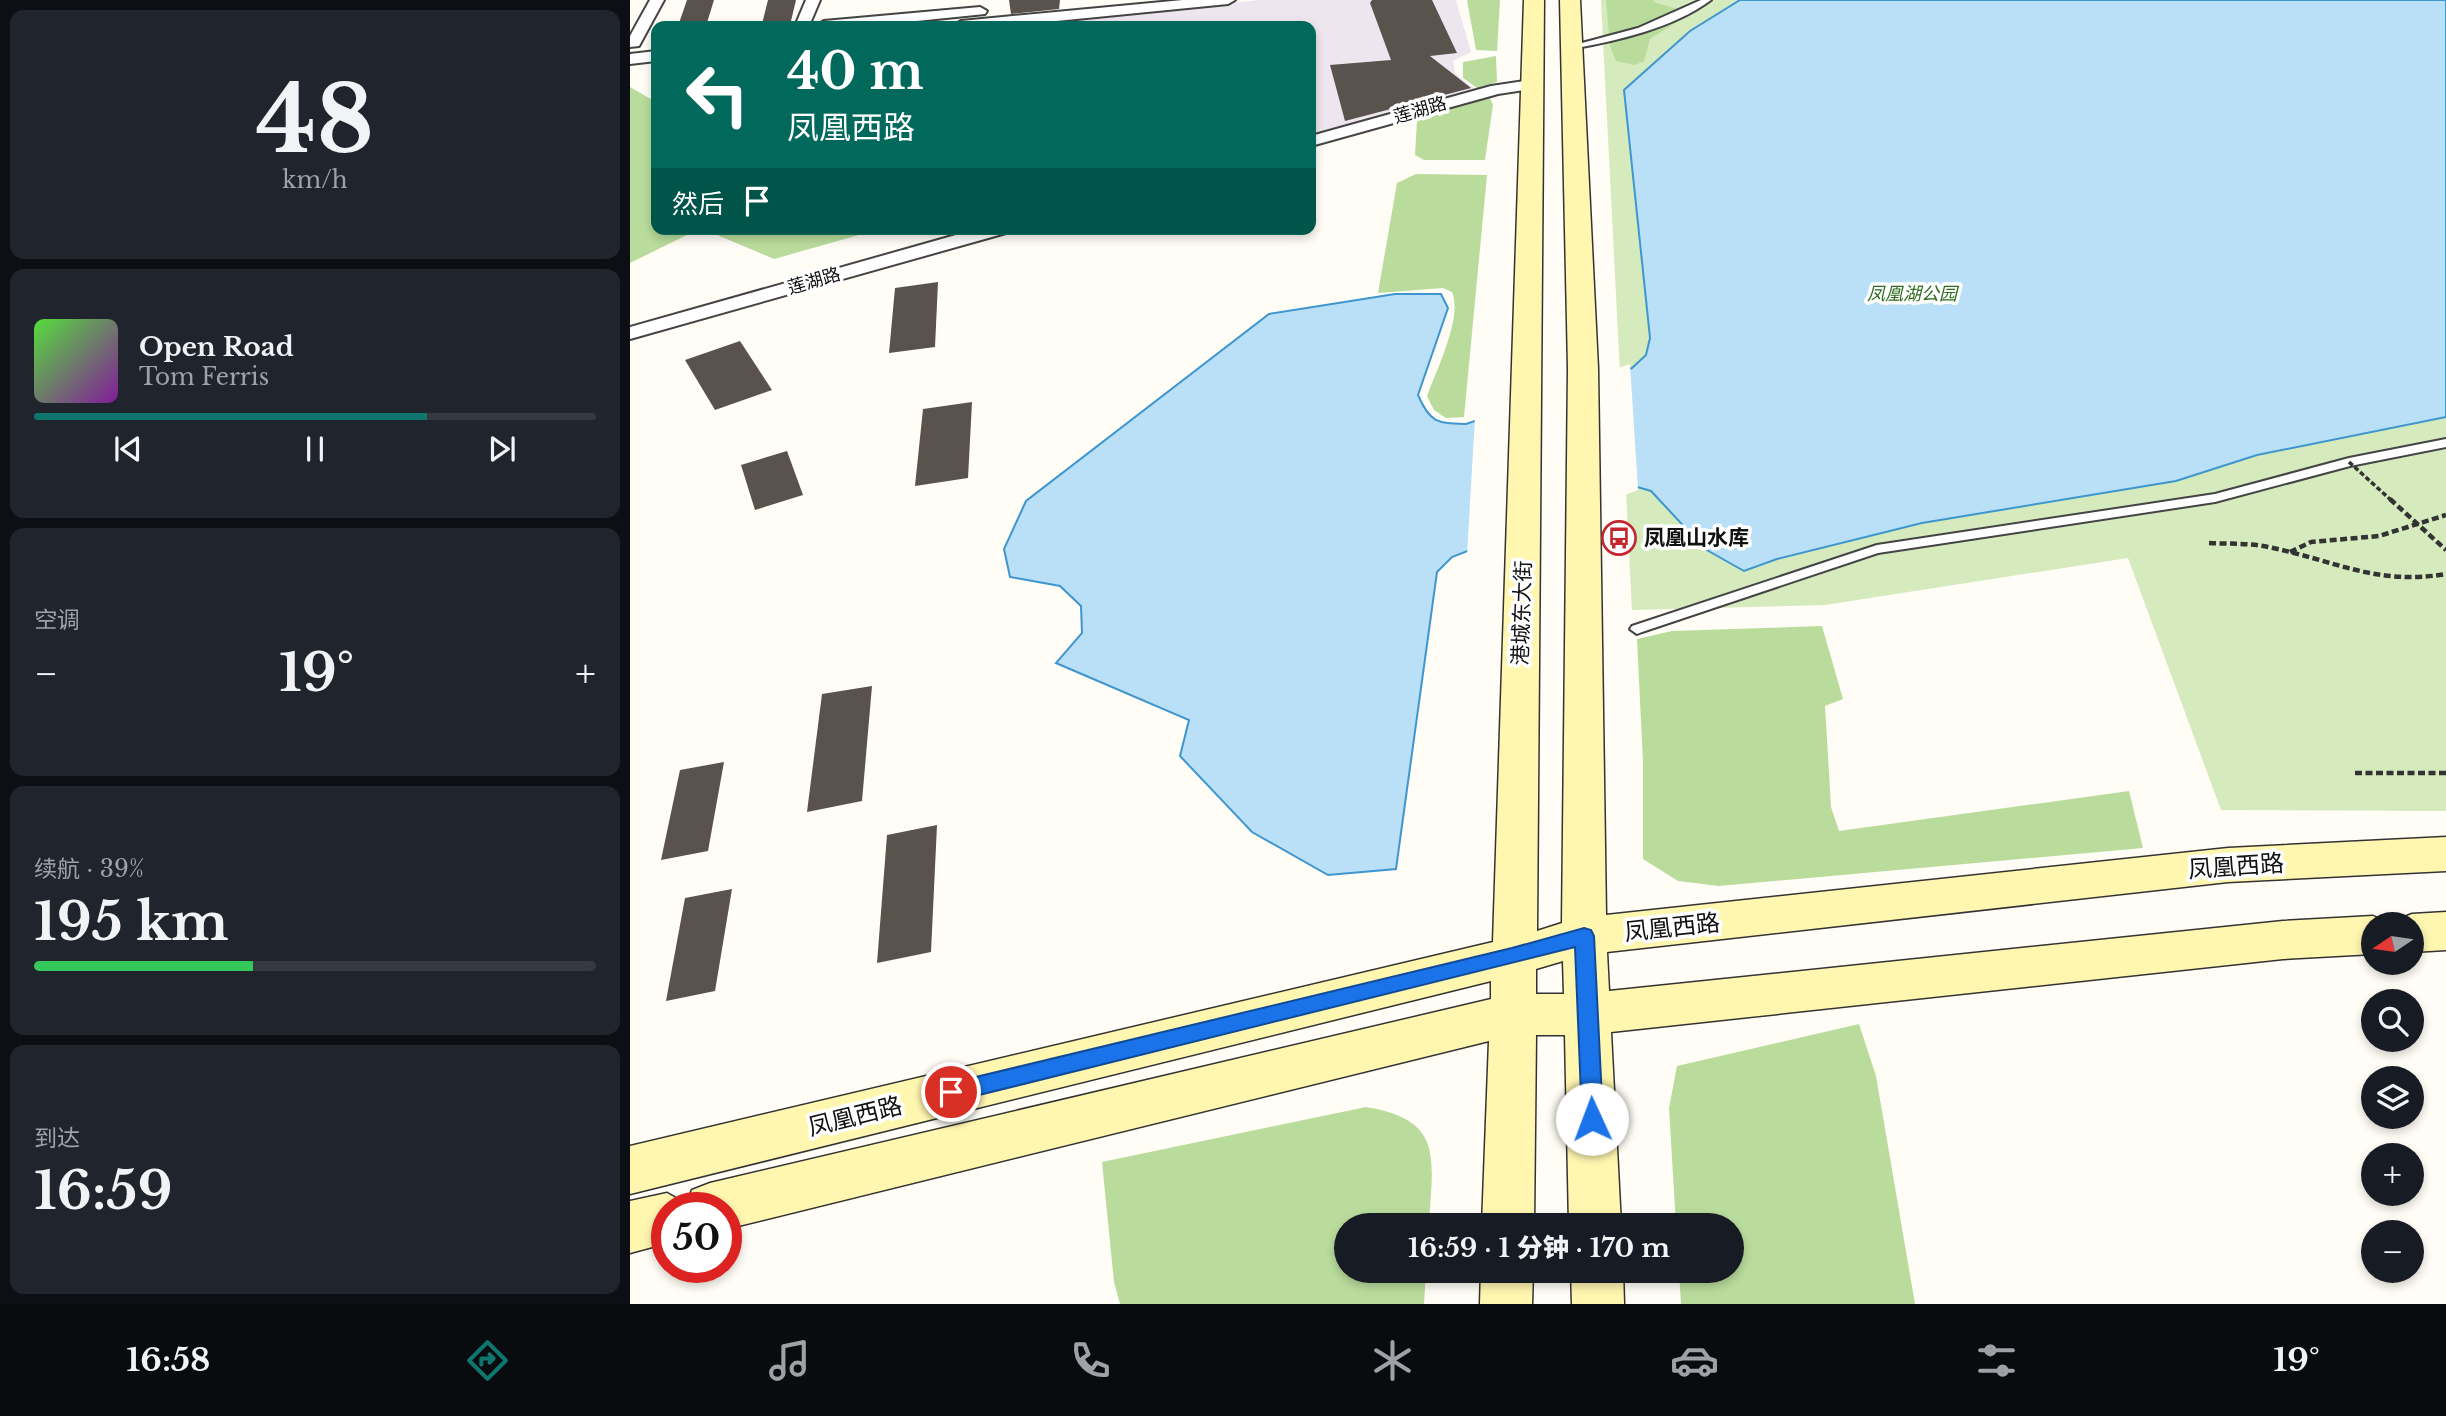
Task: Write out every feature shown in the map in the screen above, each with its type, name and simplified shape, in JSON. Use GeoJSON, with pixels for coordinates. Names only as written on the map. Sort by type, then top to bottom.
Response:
{"type":"FeatureCollection","features":[{"type":"Feature","properties":{"kind":"main road","name":"港城东大街"},"geometry":{"type":"LineString","coordinates":[[1508,1213],[1512,957],[1528,387],[1534,0]]}},
{"type":"Feature","properties":{"kind":"main road"},"geometry":{"type":"LineString","coordinates":[[1570,0],[1583,368],[1584,936],[1595,1213]]}},
{"type":"Feature","properties":{"kind":"main road","name":"凤凰西路"},"geometry":{"type":"LineString","coordinates":[[630,1170],[1512,957],[1584,936],[2228,865],[2446,854]]}},
{"type":"Feature","properties":{"kind":"main road"},"geometry":{"type":"LineString","coordinates":[[2424,932],[2446,931]]}},
{"type":"Feature","properties":{"kind":"main road"},"geometry":{"type":"LineString","coordinates":[[742,1200],[1512,1015],[1589,1014],[2283,940],[2361,936]]}},
{"type":"Feature","properties":{"kind":"main road"},"geometry":{"type":"LineString","coordinates":[[630,1227],[651,1222]]}},
{"type":"Feature","properties":{"kind":"main road"},"geometry":{"type":"LineString","coordinates":[[1506,1304],[1507,1283]]}},
{"type":"Feature","properties":{"kind":"main road"},"geometry":{"type":"LineString","coordinates":[[1597,1283],[1598,1304]]}},
{"type":"Feature","properties":{"kind":"street"},"geometry":{"type":"LineString","coordinates":[[632,49],[657,0]]}},
{"type":"Feature","properties":{"kind":"street"},"geometry":{"type":"LineString","coordinates":[[805,21],[813,0]]}},
{"type":"Feature","properties":{"kind":"street"},"geometry":{"type":"LineString","coordinates":[[862,21],[977,6],[1065,0]]}},
{"type":"Feature","properties":{"kind":"street"},"geometry":{"type":"LineString","coordinates":[[1012,21],[1228,0]]}},
{"type":"Feature","properties":{"kind":"street"},"geometry":{"type":"LineString","coordinates":[[632,49],[651,43]]}},
{"type":"Feature","properties":{"kind":"street"},"geometry":{"type":"LineString","coordinates":[[632,49],[651,55]]}},
{"type":"Feature","properties":{"kind":"street","name":"莲湖路"},"geometry":{"type":"LineString","coordinates":[[1316,140],[1497,89],[1531,85]]}},
{"type":"Feature","properties":{"kind":"street","name":"莲湖路"},"geometry":{"type":"LineString","coordinates":[[630,333],[978,235]]}},
{"type":"Feature","properties":{"kind":"lane"},"geometry":{"type":"LineString","coordinates":[[1571,47],[1624,38],[1667,22],[1707,0]]}},
{"type":"Feature","properties":{"kind":"lane"},"geometry":{"type":"LineString","coordinates":[[1637,629],[1877,549],[2215,498],[2350,462],[2446,443]]}},
{"type":"Feature","properties":{"kind":"path"},"geometry":{"type":"LineString","coordinates":[[2350,462],[2446,550]]}},
{"type":"Feature","properties":{"kind":"path"},"geometry":{"type":"LineString","coordinates":[[2290,552],[2321,538],[2382,536],[2432,516],[2446,515]]}},
{"type":"Feature","properties":{"kind":"path"},"geometry":{"type":"LineString","coordinates":[[2209,543],[2266,546],[2371,577],[2418,581],[2446,574]]}},
{"type":"Feature","properties":{"kind":"path"},"geometry":{"type":"LineString","coordinates":[[2355,774],[2446,773]]}},
{"type":"Feature","properties":{"kind":"shaded area"},"geometry":{"type":"Polygon","coordinates":[[[1260,0],[1456,0],[1471,52],[1453,61],[1455,73],[1476,90],[1316,135],[1316,21],[1045,21],[1260,0]]]}},
{"type":"Feature","properties":{"kind":"green space"},"geometry":{"type":"Polygon","coordinates":[[[1467,0],[1500,0],[1497,51],[1476,50],[1467,0]]]}},
{"type":"Feature","properties":{"kind":"green space","name":"凤凰山水库"},"geometry":{"type":"Polygon","coordinates":[[[1601,0],[2446,0],[2446,811],[2221,810],[2128,558],[1825,605],[1632,610],[1601,0]]]}},
{"type":"Feature","properties":{"kind":"green space"},"geometry":{"type":"Polygon","coordinates":[[[1606,0],[1655,0],[1653,2],[1691,13],[1650,39],[1644,61],[1635,65],[1616,61],[1610,46],[1606,0]]]}},
{"type":"Feature","properties":{"kind":"green space"},"geometry":{"type":"Polygon","coordinates":[[[1496,56],[1497,82],[1477,88],[1463,78],[1463,62],[1496,56]]]}},
{"type":"Feature","properties":{"kind":"green space"},"geometry":{"type":"Polygon","coordinates":[[[630,87],[651,99],[651,235],[687,235],[630,263],[630,87]]]}},
{"type":"Feature","properties":{"kind":"green space"},"geometry":{"type":"Polygon","coordinates":[[[1489,96],[1493,105],[1485,160],[1424,160],[1415,155],[1417,120],[1446,107],[1489,96]]]}},
{"type":"Feature","properties":{"kind":"green space"},"geometry":{"type":"Polygon","coordinates":[[[1416,174],[1487,175],[1464,417],[1446,418],[1434,410],[1427,396],[1451,329],[1454,315],[1452,292],[1443,288],[1378,293],[1397,183],[1416,174]]]}},
{"type":"Feature","properties":{"kind":"green space"},"geometry":{"type":"Polygon","coordinates":[[[717,235],[859,235],[774,259],[717,235]]]}},
{"type":"Feature","properties":{"kind":"green space"},"geometry":{"type":"Polygon","coordinates":[[[1822,626],[1843,699],[1825,706],[1831,807],[1839,831],[2129,791],[2143,848],[1719,886],[1678,881],[1643,859],[1643,762],[1637,639],[1672,631],[1822,626]]]}},
{"type":"Feature","properties":{"kind":"green space"},"geometry":{"type":"Polygon","coordinates":[[[1859,1024],[1876,1076],[1915,1304],[1681,1304],[1680,1283],[1744,1283],[1744,1213],[1675,1213],[1669,1108],[1677,1066],[1859,1024]]]}},
{"type":"Feature","properties":{"kind":"green space"},"geometry":{"type":"Polygon","coordinates":[[[1366,1107],[1392,1113],[1410,1122],[1422,1133],[1429,1146],[1432,1181],[1430,1213],[1334,1213],[1334,1283],[1425,1283],[1424,1304],[1120,1304],[1114,1282],[1102,1162],[1366,1107]]]}},
{"type":"Feature","properties":{"kind":"water","name":"凤凰山水库"},"geometry":{"type":"Polygon","coordinates":[[[1740,0],[2446,0],[2446,417],[2257,455],[2176,481],[1922,523],[1777,559],[1744,571],[1705,549],[1651,491],[1634,486],[1452,557],[1437,572],[1396,869],[1328,875],[1252,832],[1180,756],[1189,720],[1056,663],[1082,633],[1081,606],[1060,586],[1010,577],[1004,549],[1026,501],[1269,314],[1395,294],[1441,294],[1448,308],[1418,395],[1426,411],[1441,422],[1466,424],[1632,368],[1646,355],[1650,338],[1624,90],[1690,31],[1740,0]]]}},
{"type":"Feature","properties":{"kind":"pier"},"geometry":{"type":"Polygon","coordinates":[[[1630,364],[1638,490],[1467,555],[1475,417],[1630,364]]]}},
{"type":"Feature","properties":{"kind":"building"},"geometry":{"type":"Polygon","coordinates":[[[687,0],[714,0],[708,21],[680,21],[687,0]]]}},
{"type":"Feature","properties":{"kind":"building"},"geometry":{"type":"Polygon","coordinates":[[[768,0],[796,0],[791,21],[763,21],[768,0]]]}},
{"type":"Feature","properties":{"kind":"building"},"geometry":{"type":"Polygon","coordinates":[[[1009,0],[1060,0],[1059,9],[1011,14],[1009,0]]]}},
{"type":"Feature","properties":{"kind":"building"},"geometry":{"type":"Polygon","coordinates":[[[1372,0],[1432,0],[1457,53],[1430,56],[1471,88],[1345,121],[1330,65],[1391,60],[1370,3],[1372,0]]]}},
{"type":"Feature","properties":{"kind":"building"},"geometry":{"type":"Polygon","coordinates":[[[938,282],[935,347],[889,353],[895,288],[938,282]]]}},
{"type":"Feature","properties":{"kind":"building"},"geometry":{"type":"Polygon","coordinates":[[[740,341],[772,390],[715,410],[685,360],[740,341]]]}},
{"type":"Feature","properties":{"kind":"building"},"geometry":{"type":"Polygon","coordinates":[[[972,402],[968,478],[915,486],[923,409],[972,402]]]}},
{"type":"Feature","properties":{"kind":"building"},"geometry":{"type":"Polygon","coordinates":[[[787,451],[803,495],[755,510],[741,465],[787,451]]]}},
{"type":"Feature","properties":{"kind":"building"},"geometry":{"type":"Polygon","coordinates":[[[872,686],[862,801],[807,812],[822,694],[872,686]]]}},
{"type":"Feature","properties":{"kind":"building"},"geometry":{"type":"Polygon","coordinates":[[[724,762],[708,851],[661,860],[680,770],[724,762]]]}},
{"type":"Feature","properties":{"kind":"building"},"geometry":{"type":"Polygon","coordinates":[[[937,825],[931,952],[877,963],[887,835],[937,825]]]}},
{"type":"Feature","properties":{"kind":"building"},"geometry":{"type":"Polygon","coordinates":[[[732,889],[715,991],[666,1001],[685,898],[732,889]]]}},
{"type":"Feature","properties":{"kind":"place","name":"凤凰山水库"},"geometry":{"type":"Point","coordinates":[1619,538]}},
{"type":"Feature","properties":{"kind":"route"},"geometry":{"type":"LineString","coordinates":[[951,1092],[1512,957],[1584,936],[1592,1119]]}},
{"type":"Feature","properties":{"kind":"park label","name":"凤凰湖公园"},"geometry":{"type":"Point","coordinates":[1912,294]}}]}
